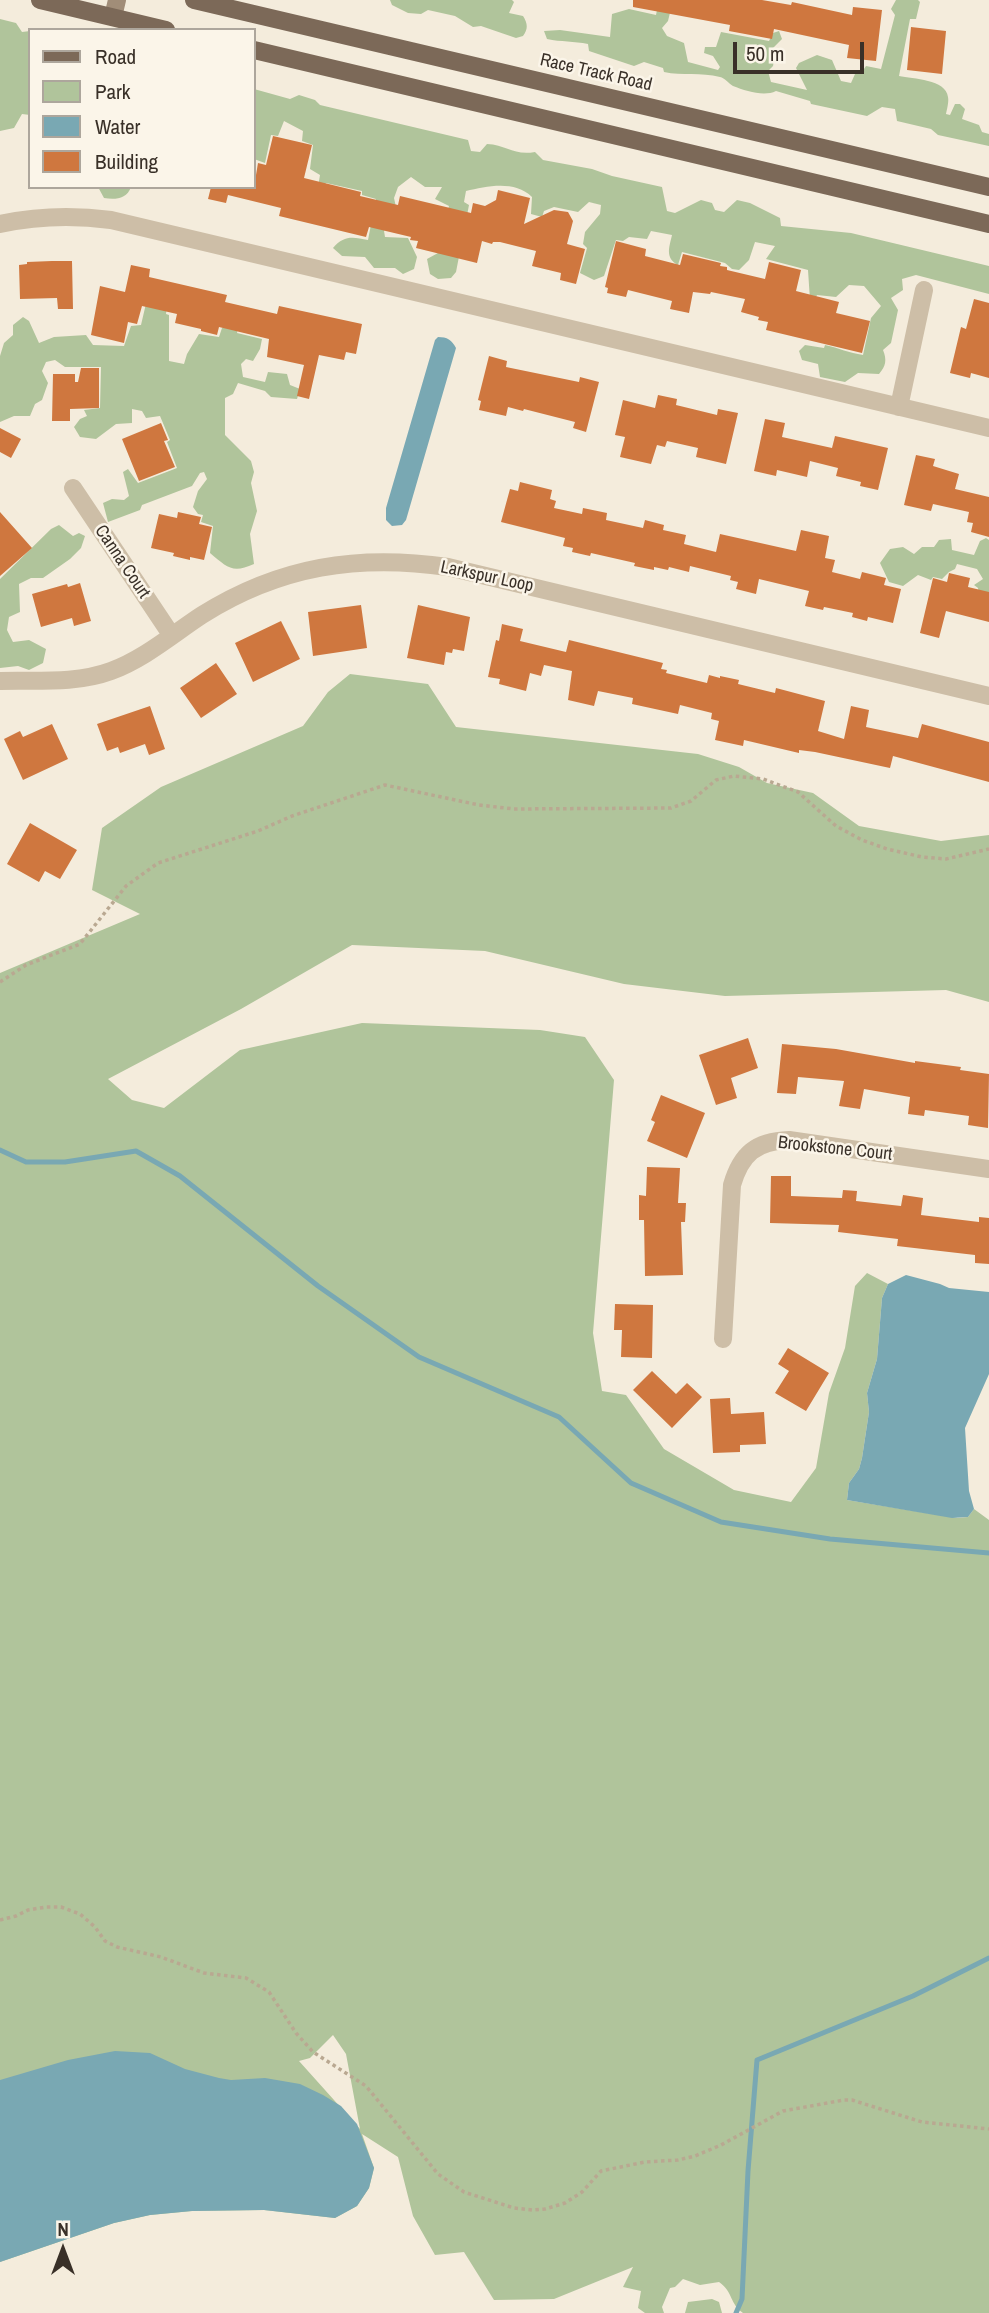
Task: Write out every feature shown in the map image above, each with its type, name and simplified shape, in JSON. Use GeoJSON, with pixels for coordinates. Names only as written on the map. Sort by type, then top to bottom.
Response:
{"type":"FeatureCollection","features":[{"type":"Feature","properties":{"kind":"main road"},"geometry":{"type":"LineString","coordinates":[[40,0],[115,9],[161,28]]}},
{"type":"Feature","properties":{"kind":"main road","name":"Race Track Road"},"geometry":{"type":"LineString","coordinates":[[194,0],[989,187]]}},
{"type":"Feature","properties":{"kind":"main road"},"geometry":{"type":"LineString","coordinates":[[256,50],[989,224]]}},
{"type":"Feature","properties":{"kind":"street"},"geometry":{"type":"LineString","coordinates":[[0,224],[53,217],[111,220],[989,428]]}},
{"type":"Feature","properties":{"kind":"street"},"geometry":{"type":"LineString","coordinates":[[899,407],[924,290]]}},
{"type":"Feature","properties":{"kind":"street","name":"Canna Court"},"geometry":{"type":"LineString","coordinates":[[73,488],[172,636]]}},
{"type":"Feature","properties":{"kind":"street","name":"Larkspur Loop"},"geometry":{"type":"LineString","coordinates":[[0,681],[65,680],[111,671],[238,594],[308,569],[355,562],[417,563],[448,567],[989,696]]}},
{"type":"Feature","properties":{"kind":"street","name":"Brookstone Court"},"geometry":{"type":"LineString","coordinates":[[723,1339],[732,1185],[745,1156],[758,1146],[773,1140],[789,1140],[989,1169]]}},
{"type":"Feature","properties":{"kind":"path"},"geometry":{"type":"LineString","coordinates":[[0,982],[26,965],[80,944],[126,886],[158,863],[258,831],[292,816],[385,785],[479,805],[514,809],[671,807],[691,801],[716,780],[734,776],[763,779],[799,792],[836,826],[887,849],[946,859],[989,849]]}},
{"type":"Feature","properties":{"kind":"path"},"geometry":{"type":"LineString","coordinates":[[0,1920],[37,1908],[61,1907],[80,1914],[95,1927],[105,1941],[117,1947],[162,1957],[204,1973],[246,1978],[269,1993],[296,2033],[313,2052],[366,2086],[438,2174],[464,2192],[504,2206],[545,2209],[574,2198],[601,2171],[695,2156],[770,2117],[794,2109],[852,2101],[922,2122],[989,2129]]}},
{"type":"Feature","properties":{"kind":"green space"},"geometry":{"type":"Polygon","coordinates":[[[390,0],[512,0],[514,2],[509,13],[523,16],[527,29],[523,36],[516,38],[481,26],[473,27],[455,16],[428,10],[421,14],[408,13],[392,5],[390,0]]]}},
{"type":"Feature","properties":{"kind":"green space"},"geometry":{"type":"Polygon","coordinates":[[[659,0],[673,0],[668,21],[662,28],[667,36],[684,43],[688,62],[718,70],[720,67],[713,56],[704,53],[705,47],[716,47],[721,32],[769,41],[773,33],[779,31],[782,39],[773,48],[773,66],[768,71],[771,82],[807,90],[796,68],[799,63],[817,55],[832,60],[841,81],[851,83],[855,74],[862,72],[866,66],[881,69],[895,15],[891,9],[896,0],[918,0],[920,2],[916,19],[910,19],[899,76],[928,81],[941,87],[948,97],[946,114],[950,115],[955,104],[960,104],[965,109],[962,119],[979,125],[982,132],[989,134],[989,146],[938,135],[931,129],[897,121],[895,109],[882,107],[867,116],[811,104],[810,101],[776,91],[749,91],[733,86],[720,77],[664,72],[663,68],[644,62],[634,66],[589,51],[588,44],[547,39],[544,31],[560,30],[610,37],[612,14],[629,9],[656,15],[659,0]]]}},
{"type":"Feature","properties":{"kind":"green space"},"geometry":{"type":"Polygon","coordinates":[[[0,19],[16,23],[22,32],[28,31],[28,115],[22,114],[14,128],[0,131],[0,19]]]}},
{"type":"Feature","properties":{"kind":"green space"},"geometry":{"type":"Polygon","coordinates":[[[256,90],[290,99],[299,95],[315,100],[320,105],[468,140],[471,151],[480,152],[487,144],[521,153],[535,152],[543,160],[662,187],[667,211],[675,213],[701,200],[712,203],[715,210],[724,212],[737,200],[750,203],[780,218],[781,226],[851,233],[989,266],[989,294],[916,275],[902,279],[903,290],[891,298],[898,310],[891,343],[883,350],[883,368],[879,374],[858,373],[845,382],[820,377],[818,364],[802,360],[799,351],[805,345],[824,348],[825,345],[863,355],[871,318],[881,306],[864,286],[849,285],[836,297],[817,295],[814,302],[810,300],[808,270],[766,259],[775,246],[755,242],[749,260],[739,270],[732,269],[725,263],[682,252],[678,265],[670,256],[672,235],[651,231],[647,239],[629,237],[623,241],[616,240],[604,276],[594,280],[580,273],[587,248],[583,244],[585,232],[600,214],[601,205],[589,202],[578,212],[554,207],[544,211],[542,217],[531,214],[532,197],[525,192],[509,186],[492,186],[466,191],[464,202],[469,205],[456,272],[451,278],[438,279],[430,274],[427,259],[438,253],[449,206],[435,199],[442,187],[425,187],[411,177],[398,187],[392,222],[384,231],[385,237],[408,238],[417,257],[414,269],[403,274],[395,268],[374,268],[365,257],[342,256],[333,248],[349,238],[368,240],[376,199],[362,195],[362,191],[326,183],[322,189],[318,187],[320,175],[310,169],[313,145],[302,141],[303,131],[284,121],[278,136],[271,135],[265,163],[256,160],[256,90]]]}},
{"type":"Feature","properties":{"kind":"green space"},"geometry":{"type":"Polygon","coordinates":[[[99,189],[130,189],[120,198],[104,198],[99,189]]]}},
{"type":"Feature","properties":{"kind":"green space"},"geometry":{"type":"Polygon","coordinates":[[[148,295],[168,297],[166,314],[169,315],[169,361],[184,364],[199,334],[219,337],[222,328],[240,318],[237,333],[262,339],[253,361],[246,359],[241,364],[243,377],[265,382],[268,372],[287,374],[290,385],[300,389],[297,399],[271,397],[265,391],[238,383],[233,394],[225,398],[225,435],[251,461],[254,472],[251,483],[257,511],[250,534],[254,564],[230,568],[210,553],[213,526],[201,522],[203,515],[198,514],[193,507],[198,491],[207,479],[204,472],[200,473],[192,486],[142,505],[140,510],[108,522],[103,503],[112,499],[124,500],[129,496],[123,472],[128,469],[138,483],[177,468],[160,416],[146,418],[142,411],[132,409],[132,423],[116,424],[96,439],[80,437],[74,427],[80,419],[87,416],[84,410],[100,408],[101,367],[65,367],[55,360],[46,362],[42,371],[48,383],[42,400],[35,404],[30,416],[14,416],[0,422],[0,356],[4,343],[13,335],[13,325],[23,317],[29,321],[39,343],[54,337],[86,335],[93,345],[124,346],[131,326],[141,325],[148,295]]]}},
{"type":"Feature","properties":{"kind":"green space"},"geometry":{"type":"Polygon","coordinates":[[[59,525],[73,536],[79,533],[85,536],[81,548],[43,578],[31,578],[19,584],[20,612],[9,617],[7,630],[13,642],[29,640],[46,649],[43,663],[29,670],[18,666],[0,668],[0,579],[51,529],[59,525]]]}},
{"type":"Feature","properties":{"kind":"green space"},"geometry":{"type":"Polygon","coordinates":[[[986,538],[989,540],[989,599],[979,594],[974,585],[983,579],[977,569],[957,564],[955,569],[942,579],[933,577],[931,580],[918,575],[903,586],[889,582],[880,563],[890,549],[903,547],[914,554],[922,547],[934,547],[939,540],[951,539],[952,550],[974,555],[980,541],[986,538]]]}},
{"type":"Feature","properties":{"kind":"green space"},"geometry":{"type":"Polygon","coordinates":[[[350,674],[428,684],[456,727],[698,754],[739,767],[767,783],[813,793],[859,826],[941,841],[989,835],[989,1002],[946,990],[725,996],[624,984],[485,951],[352,945],[241,1009],[108,1079],[132,1100],[164,1108],[240,1050],[362,1023],[540,1030],[585,1037],[614,1080],[593,1333],[602,1391],[626,1395],[664,1449],[734,1490],[791,1502],[816,1468],[829,1393],[845,1348],[855,1286],[867,1273],[888,1284],[882,1298],[877,1359],[867,1393],[869,1412],[862,1458],[859,1469],[849,1483],[847,1500],[957,1518],[968,1517],[974,1509],[989,1520],[989,2313],[743,2313],[719,2282],[700,2285],[683,2279],[670,2288],[662,2307],[664,2313],[645,2313],[638,2308],[641,2291],[623,2287],[633,2267],[554,2299],[494,2300],[464,2252],[435,2255],[413,2216],[398,2157],[362,2134],[374,2168],[369,2188],[357,2206],[335,2218],[264,2210],[192,2211],[150,2215],[114,2223],[0,2262],[0,973],[140,914],[92,890],[102,828],[161,787],[303,726],[328,692],[350,674]],[[333,2035],[310,2058],[299,2061],[360,2129],[346,2054],[333,2035]]]}},
{"type":"Feature","properties":{"kind":"green space"},"geometry":{"type":"Polygon","coordinates":[[[712,2299],[719,2302],[722,2313],[685,2313],[688,2302],[712,2299]]]}},
{"type":"Feature","properties":{"kind":"water"},"geometry":{"type":"Polygon","coordinates":[[[438,337],[449,340],[456,348],[406,520],[402,525],[392,526],[386,520],[386,508],[438,337]]]}},
{"type":"Feature","properties":{"kind":"water"},"geometry":{"type":"Polygon","coordinates":[[[906,1275],[949,1288],[989,1292],[989,1374],[965,1428],[969,1491],[974,1509],[968,1517],[952,1518],[847,1500],[849,1483],[859,1469],[862,1458],[869,1412],[867,1393],[877,1359],[882,1298],[888,1284],[906,1275]]]}},
{"type":"Feature","properties":{"kind":"water"},"geometry":{"type":"Polygon","coordinates":[[[115,2051],[150,2053],[185,2069],[219,2078],[265,2078],[300,2084],[323,2095],[341,2106],[357,2124],[374,2168],[369,2188],[357,2206],[335,2218],[264,2210],[192,2211],[150,2215],[114,2223],[0,2262],[0,2080],[68,2060],[115,2051]]]}},
{"type":"Feature","properties":{"kind":"building"},"geometry":{"type":"Polygon","coordinates":[[[633,0],[762,0],[791,5],[792,2],[852,15],[853,7],[882,10],[876,61],[847,58],[849,45],[774,29],[772,39],[729,31],[730,25],[633,7],[633,0]]]}},
{"type":"Feature","properties":{"kind":"building"},"geometry":{"type":"Polygon","coordinates":[[[911,27],[946,31],[942,74],[907,70],[911,27]]]}},
{"type":"Feature","properties":{"kind":"building"},"geometry":{"type":"Polygon","coordinates":[[[273,136],[312,145],[304,178],[361,192],[360,196],[398,205],[400,196],[471,213],[473,203],[485,206],[496,200],[498,190],[530,198],[524,224],[554,210],[568,212],[573,221],[567,244],[585,249],[576,284],[560,280],[561,273],[532,266],[536,251],[500,242],[492,244],[482,241],[477,263],[416,248],[418,241],[410,240],[411,237],[369,227],[366,237],[279,216],[281,208],[228,195],[226,203],[208,199],[210,189],[256,189],[258,163],[266,165],[273,136]]]}},
{"type":"Feature","properties":{"kind":"building"},"geometry":{"type":"Polygon","coordinates":[[[616,241],[646,249],[645,256],[680,265],[683,254],[721,263],[720,266],[727,267],[727,270],[765,279],[769,262],[801,270],[796,291],[839,302],[836,313],[870,321],[862,353],[766,330],[768,322],[741,312],[745,299],[711,292],[693,292],[689,313],[670,309],[672,301],[628,290],[626,297],[607,293],[608,288],[605,287],[616,241]]]}},
{"type":"Feature","properties":{"kind":"building"},"geometry":{"type":"Polygon","coordinates":[[[72,261],[73,309],[58,309],[57,298],[20,299],[19,265],[27,262],[72,261]]]}},
{"type":"Feature","properties":{"kind":"building"},"geometry":{"type":"Polygon","coordinates":[[[131,265],[150,269],[149,277],[227,295],[225,302],[277,314],[279,306],[362,324],[356,354],[346,352],[344,360],[319,355],[309,399],[297,396],[304,365],[267,357],[269,339],[219,327],[217,335],[201,331],[175,323],[177,314],[142,306],[137,324],[128,322],[124,343],[91,335],[100,286],[125,292],[131,265]]]}},
{"type":"Feature","properties":{"kind":"building"},"geometry":{"type":"Polygon","coordinates":[[[974,299],[989,303],[989,378],[971,373],[970,378],[950,373],[961,327],[966,329],[974,299]]]}},
{"type":"Feature","properties":{"kind":"building"},"geometry":{"type":"Polygon","coordinates":[[[489,356],[507,361],[506,367],[579,382],[580,377],[599,382],[586,432],[573,428],[575,422],[524,409],[523,411],[508,407],[506,416],[479,410],[481,401],[478,400],[489,356]]]}},
{"type":"Feature","properties":{"kind":"building"},"geometry":{"type":"Polygon","coordinates":[[[81,368],[99,368],[99,408],[70,409],[70,421],[52,421],[53,374],[75,374],[75,382],[78,382],[81,368]]]}},
{"type":"Feature","properties":{"kind":"building"},"geometry":{"type":"Polygon","coordinates":[[[658,395],[677,399],[676,405],[717,415],[718,409],[738,413],[726,464],[696,457],[698,448],[667,441],[665,447],[657,445],[651,464],[620,457],[625,437],[615,435],[623,400],[655,408],[658,395]]]}},
{"type":"Feature","properties":{"kind":"building"},"geometry":{"type":"Polygon","coordinates":[[[765,419],[785,423],[782,437],[832,448],[835,436],[888,448],[878,490],[860,486],[861,482],[836,476],[838,468],[810,461],[807,477],[777,470],[776,476],[754,471],[765,419]]]}},
{"type":"Feature","properties":{"kind":"building"},"geometry":{"type":"Polygon","coordinates":[[[161,423],[168,440],[164,441],[175,467],[139,481],[122,439],[161,423]]]}},
{"type":"Feature","properties":{"kind":"building"},"geometry":{"type":"Polygon","coordinates":[[[0,428],[21,439],[11,458],[0,452],[0,428]]]}},
{"type":"Feature","properties":{"kind":"building"},"geometry":{"type":"Polygon","coordinates":[[[916,455],[935,459],[933,466],[959,474],[955,489],[989,497],[989,537],[971,532],[973,523],[967,522],[969,512],[933,504],[931,511],[904,505],[916,455]]]}},
{"type":"Feature","properties":{"kind":"building"},"geometry":{"type":"Polygon","coordinates":[[[520,482],[552,490],[550,499],[556,501],[554,508],[582,514],[583,508],[607,513],[606,520],[643,528],[645,520],[664,525],[663,530],[686,535],[684,544],[716,552],[720,534],[796,551],[801,530],[829,536],[825,558],[835,560],[832,572],[860,579],[862,572],[886,578],[884,585],[901,589],[893,623],[868,617],[867,621],[852,617],[853,613],[805,606],[809,591],[759,579],[756,594],[736,589],[738,582],[730,580],[731,576],[690,566],[689,572],[669,567],[668,570],[654,567],[654,570],[591,553],[590,556],[572,552],[573,548],[563,546],[565,538],[501,522],[510,489],[518,491],[520,482]]]}},
{"type":"Feature","properties":{"kind":"building"},"geometry":{"type":"Polygon","coordinates":[[[0,512],[32,548],[0,576],[0,512]]]}},
{"type":"Feature","properties":{"kind":"building"},"geometry":{"type":"Polygon","coordinates":[[[178,512],[201,517],[199,524],[212,527],[204,560],[190,557],[190,560],[151,548],[159,514],[177,518],[178,512]]]}},
{"type":"Feature","properties":{"kind":"building"},"geometry":{"type":"Polygon","coordinates":[[[949,573],[970,578],[968,587],[989,592],[989,622],[946,611],[939,638],[920,633],[933,578],[947,582],[949,573]]]}},
{"type":"Feature","properties":{"kind":"building"},"geometry":{"type":"Polygon","coordinates":[[[80,583],[91,621],[74,626],[72,618],[41,627],[32,594],[80,583]]]}},
{"type":"Feature","properties":{"kind":"building"},"geometry":{"type":"Polygon","coordinates":[[[361,605],[367,648],[313,656],[308,612],[361,605]]]}},
{"type":"Feature","properties":{"kind":"building"},"geometry":{"type":"Polygon","coordinates":[[[418,605],[470,617],[464,651],[453,649],[452,653],[446,652],[444,665],[407,658],[418,605]]]}},
{"type":"Feature","properties":{"kind":"building"},"geometry":{"type":"Polygon","coordinates":[[[281,621],[300,659],[253,682],[235,643],[281,621]]]}},
{"type":"Feature","properties":{"kind":"building"},"geometry":{"type":"Polygon","coordinates":[[[502,624],[523,629],[520,641],[566,652],[569,640],[663,663],[661,669],[667,670],[666,673],[707,683],[709,675],[720,676],[739,680],[738,684],[775,693],[776,688],[825,701],[818,731],[844,739],[851,706],[869,710],[866,727],[918,738],[922,724],[989,742],[989,782],[893,756],[890,768],[815,752],[799,750],[799,753],[744,740],[743,746],[715,740],[719,721],[711,719],[712,713],[680,705],[678,714],[632,704],[633,698],[598,691],[594,706],[568,700],[572,671],[544,665],[541,676],[530,673],[526,691],[499,684],[500,679],[488,677],[502,624]]]}},
{"type":"Feature","properties":{"kind":"building"},"geometry":{"type":"Polygon","coordinates":[[[216,663],[237,694],[201,718],[180,688],[216,663]]]}},
{"type":"Feature","properties":{"kind":"building"},"geometry":{"type":"Polygon","coordinates":[[[150,706],[165,749],[149,755],[145,744],[120,753],[118,747],[107,751],[97,724],[150,706]]]}},
{"type":"Feature","properties":{"kind":"building"},"geometry":{"type":"Polygon","coordinates":[[[52,724],[68,759],[23,780],[4,739],[20,731],[23,737],[52,724]]]}},
{"type":"Feature","properties":{"kind":"building"},"geometry":{"type":"Polygon","coordinates":[[[30,823],[77,850],[60,879],[45,871],[39,882],[7,864],[30,823]]]}},
{"type":"Feature","properties":{"kind":"building"},"geometry":{"type":"Polygon","coordinates":[[[748,1038],[758,1068],[731,1078],[737,1098],[716,1105],[699,1055],[748,1038]]]}},
{"type":"Feature","properties":{"kind":"building"},"geometry":{"type":"Polygon","coordinates":[[[782,1044],[961,1067],[960,1070],[989,1074],[988,1128],[968,1125],[969,1116],[925,1110],[924,1116],[908,1114],[910,1097],[864,1089],[860,1109],[839,1106],[844,1081],[798,1077],[796,1094],[777,1093],[782,1044]]]}},
{"type":"Feature","properties":{"kind":"building"},"geometry":{"type":"Polygon","coordinates":[[[661,1095],[705,1113],[687,1158],[647,1141],[655,1122],[651,1120],[661,1095]]]}},
{"type":"Feature","properties":{"kind":"building"},"geometry":{"type":"Polygon","coordinates":[[[647,1167],[680,1168],[678,1203],[686,1203],[685,1222],[681,1222],[683,1275],[645,1276],[644,1220],[639,1220],[639,1195],[646,1196],[647,1167]]]}},
{"type":"Feature","properties":{"kind":"building"},"geometry":{"type":"Polygon","coordinates":[[[771,1176],[791,1176],[791,1196],[842,1198],[843,1190],[857,1191],[856,1201],[901,1206],[903,1195],[923,1198],[921,1215],[979,1222],[979,1217],[989,1218],[989,1264],[975,1263],[975,1255],[897,1246],[898,1239],[838,1232],[839,1225],[770,1223],[771,1176]]]}},
{"type":"Feature","properties":{"kind":"building"},"geometry":{"type":"Polygon","coordinates":[[[615,1304],[653,1305],[652,1358],[621,1357],[622,1330],[614,1330],[615,1304]]]}},
{"type":"Feature","properties":{"kind":"building"},"geometry":{"type":"Polygon","coordinates":[[[788,1348],[829,1373],[806,1411],[775,1393],[789,1371],[778,1364],[788,1348]]]}},
{"type":"Feature","properties":{"kind":"building"},"geometry":{"type":"Polygon","coordinates":[[[652,1371],[676,1394],[687,1383],[702,1397],[672,1428],[633,1390],[652,1371]]]}},
{"type":"Feature","properties":{"kind":"building"},"geometry":{"type":"Polygon","coordinates":[[[730,1398],[731,1414],[764,1412],[766,1444],[740,1445],[740,1452],[713,1453],[710,1399],[730,1398]]]}},
{"type":"Feature","properties":{"kind":"waterway"},"geometry":{"type":"LineString","coordinates":[[0,1150],[26,1162],[65,1162],[136,1151],[180,1176],[318,1286],[419,1357],[559,1417],[631,1483],[721,1522],[830,1539],[989,1553]]}},
{"type":"Feature","properties":{"kind":"waterway"},"geometry":{"type":"LineString","coordinates":[[736,2313],[742,2299],[757,2060],[913,1996],[989,1958]]}}]}
